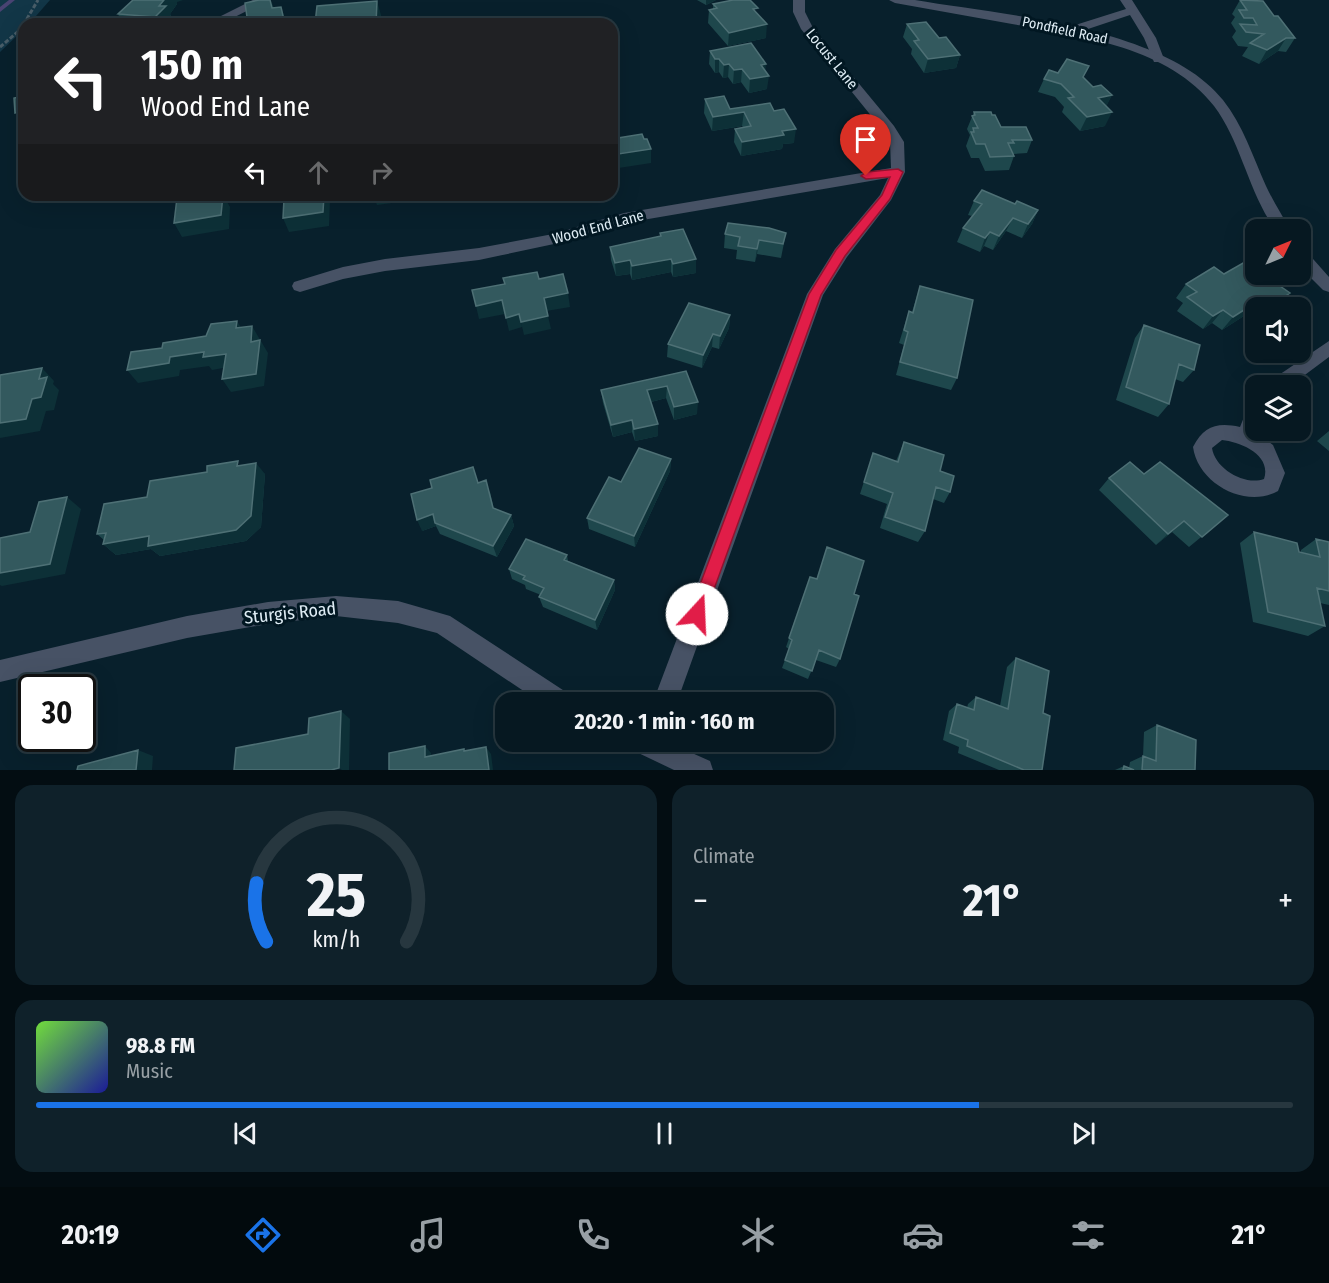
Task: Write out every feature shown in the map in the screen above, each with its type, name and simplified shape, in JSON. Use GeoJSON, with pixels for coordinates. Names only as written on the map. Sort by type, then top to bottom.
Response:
{"type":"FeatureCollection","features":[{"type":"Feature","properties":{"kind":"street"},"geometry":{"type":"LineString","coordinates":[[224,18],[262,0]]}},
{"type":"Feature","properties":{"kind":"street","name":"Locust Lane"},"geometry":{"type":"LineString","coordinates":[[669,692],[815,294],[841,253],[886,197],[898,172],[897,142],[888,126],[807,29],[799,12],[799,0]]}},
{"type":"Feature","properties":{"kind":"street","name":"Pondfield Road"},"geometry":{"type":"LineString","coordinates":[[895,0],[1074,30],[1126,45],[1158,59],[1203,85],[1227,115],[1275,219]]}},
{"type":"Feature","properties":{"kind":"street"},"geometry":{"type":"LineString","coordinates":[[1074,30],[1129,5],[1150,38],[1158,59]]}},
{"type":"Feature","properties":{"kind":"street","name":"Wood End Lane"},"geometry":{"type":"LineString","coordinates":[[300,286],[343,273],[385,265],[479,254],[554,239],[624,218],[898,172]]}},
{"type":"Feature","properties":{"kind":"street"},"geometry":{"type":"LineString","coordinates":[[1311,270],[1329,286]]}},
{"type":"Feature","properties":{"kind":"street"},"geometry":{"type":"LineString","coordinates":[[1291,375],[1329,348]]}},
{"type":"Feature","properties":{"kind":"street","name":"Sturgis Road"},"geometry":{"type":"LineString","coordinates":[[0,671],[187,627],[268,613],[336,606],[398,612],[442,624],[546,692]]}},
{"type":"Feature","properties":{"kind":"street"},"geometry":{"type":"LineString","coordinates":[[656,752],[701,770]]}},
{"type":"Feature","properties":{"kind":"path"},"geometry":{"type":"LineString","coordinates":[[28,18],[39,0]]}},
{"type":"Feature","properties":{"kind":"path"},"geometry":{"type":"LineString","coordinates":[[0,48],[18,32]]}},
{"type":"Feature","properties":{"kind":"shaded area"},"geometry":{"type":"Polygon","coordinates":[[[0,0],[50,0],[34,18],[18,18],[18,35],[0,52],[0,0]]]}},
{"type":"Feature","properties":{"kind":"building"},"geometry":{"type":"Polygon","coordinates":[[[133,0],[164,0],[159,6],[166,6],[155,17],[118,14],[133,0]]]}},
{"type":"Feature","properties":{"kind":"building"},"geometry":{"type":"Polygon","coordinates":[[[270,0],[272,8],[281,7],[284,18],[247,18],[245,3],[270,0]]]}},
{"type":"Feature","properties":{"kind":"building"},"geometry":{"type":"Polygon","coordinates":[[[733,0],[750,0],[758,8],[753,9],[767,24],[729,33],[709,10],[717,8],[713,4],[733,0]]]}},
{"type":"Feature","properties":{"kind":"building"},"geometry":{"type":"Polygon","coordinates":[[[1240,0],[1263,1],[1295,38],[1286,38],[1267,50],[1250,43],[1264,34],[1246,32],[1240,24],[1257,25],[1253,18],[1244,18],[1239,10],[1247,10],[1240,0]]]}},
{"type":"Feature","properties":{"kind":"building"},"geometry":{"type":"Polygon","coordinates":[[[377,1],[376,18],[316,18],[317,6],[377,1]]]}},
{"type":"Feature","properties":{"kind":"building"},"geometry":{"type":"Polygon","coordinates":[[[926,22],[939,38],[946,37],[960,55],[928,59],[914,41],[919,40],[907,24],[926,22]]]}},
{"type":"Feature","properties":{"kind":"building"},"geometry":{"type":"Polygon","coordinates":[[[751,43],[766,64],[761,65],[769,76],[750,79],[742,69],[734,70],[729,64],[724,65],[719,59],[715,59],[710,51],[751,43]]]}},
{"type":"Feature","properties":{"kind":"building"},"geometry":{"type":"Polygon","coordinates":[[[1067,59],[1089,66],[1083,77],[1093,87],[1101,85],[1112,95],[1098,98],[1112,112],[1087,117],[1068,98],[1074,97],[1061,84],[1044,79],[1049,70],[1058,73],[1067,59]]]}},
{"type":"Feature","properties":{"kind":"building"},"geometry":{"type":"Polygon","coordinates":[[[724,96],[730,109],[770,103],[774,111],[784,109],[796,129],[782,131],[784,135],[742,142],[735,129],[751,126],[744,112],[713,117],[705,99],[724,96]]]}},
{"type":"Feature","properties":{"kind":"building"},"geometry":{"type":"Polygon","coordinates":[[[18,97],[18,112],[15,113],[14,98],[18,97]]]}},
{"type":"Feature","properties":{"kind":"building"},"geometry":{"type":"Polygon","coordinates":[[[974,112],[991,112],[1001,127],[1026,127],[1032,140],[1012,140],[1014,143],[1008,143],[1014,156],[990,157],[985,144],[976,144],[971,132],[974,132],[973,128],[978,128],[972,116],[975,115],[974,112]]]}},
{"type":"Feature","properties":{"kind":"building"},"geometry":{"type":"Polygon","coordinates":[[[642,134],[651,149],[618,154],[618,138],[642,134]]]}},
{"type":"Feature","properties":{"kind":"building"},"geometry":{"type":"Polygon","coordinates":[[[982,190],[1015,204],[1017,201],[1038,210],[1028,224],[1013,218],[999,236],[990,232],[985,238],[963,228],[982,204],[974,201],[982,190]]]}},
{"type":"Feature","properties":{"kind":"building"},"geometry":{"type":"Polygon","coordinates":[[[177,201],[222,201],[221,215],[174,223],[177,201]]]}},
{"type":"Feature","properties":{"kind":"building"},"geometry":{"type":"Polygon","coordinates":[[[284,201],[324,201],[323,212],[283,218],[284,201]]]}},
{"type":"Feature","properties":{"kind":"building"},"geometry":{"type":"Polygon","coordinates":[[[728,223],[769,228],[786,233],[783,244],[759,240],[757,249],[738,246],[740,237],[725,234],[728,223]]]}},
{"type":"Feature","properties":{"kind":"building"},"geometry":{"type":"Polygon","coordinates":[[[683,229],[696,259],[673,264],[671,259],[632,266],[630,260],[615,263],[610,247],[683,229]]]}},
{"type":"Feature","properties":{"kind":"building"},"geometry":{"type":"Polygon","coordinates":[[[1245,262],[1245,285],[1282,285],[1280,286],[1290,293],[1284,297],[1245,297],[1245,309],[1233,317],[1223,310],[1213,316],[1187,297],[1197,292],[1186,284],[1214,267],[1224,274],[1245,262]]]}},
{"type":"Feature","properties":{"kind":"building"},"geometry":{"type":"Polygon","coordinates":[[[537,272],[539,279],[563,274],[568,293],[544,298],[548,316],[521,322],[519,314],[506,318],[502,300],[476,306],[472,290],[505,284],[503,278],[537,272]]]}},
{"type":"Feature","properties":{"kind":"building"},"geometry":{"type":"Polygon","coordinates":[[[920,286],[973,300],[957,378],[900,362],[908,332],[904,330],[909,311],[913,313],[920,286]]]}},
{"type":"Feature","properties":{"kind":"building"},"geometry":{"type":"Polygon","coordinates":[[[689,303],[730,315],[720,336],[713,334],[703,355],[668,344],[689,303]]]}},
{"type":"Feature","properties":{"kind":"building"},"geometry":{"type":"Polygon","coordinates":[[[237,321],[236,328],[252,326],[251,342],[260,340],[256,374],[222,379],[226,354],[203,357],[204,352],[170,357],[169,363],[127,370],[131,352],[162,348],[163,343],[206,336],[211,324],[237,321]]]}},
{"type":"Feature","properties":{"kind":"building"},"geometry":{"type":"Polygon","coordinates":[[[1144,325],[1200,345],[1194,370],[1179,364],[1169,404],[1126,387],[1144,325]]]}},
{"type":"Feature","properties":{"kind":"building"},"geometry":{"type":"Polygon","coordinates":[[[42,368],[39,379],[47,377],[41,397],[32,399],[26,419],[0,423],[0,375],[42,368]]]}},
{"type":"Feature","properties":{"kind":"building"},"geometry":{"type":"Polygon","coordinates":[[[686,371],[698,402],[674,407],[667,386],[647,390],[658,424],[634,429],[632,420],[611,425],[601,390],[686,371]]]}},
{"type":"Feature","properties":{"kind":"building"},"geometry":{"type":"Polygon","coordinates":[[[904,442],[944,455],[940,471],[954,476],[950,492],[936,487],[925,531],[885,517],[893,493],[864,482],[873,453],[898,462],[904,442]]]}},
{"type":"Feature","properties":{"kind":"building"},"geometry":{"type":"Polygon","coordinates":[[[639,448],[671,459],[634,536],[587,518],[609,477],[621,482],[639,448]]]}},
{"type":"Feature","properties":{"kind":"building"},"geometry":{"type":"Polygon","coordinates":[[[238,461],[237,466],[256,463],[251,516],[236,530],[148,546],[149,536],[103,544],[106,533],[97,534],[104,504],[147,497],[150,481],[207,472],[207,466],[238,461]]]}},
{"type":"Feature","properties":{"kind":"building"},"geometry":{"type":"Polygon","coordinates":[[[1130,462],[1144,474],[1160,462],[1228,515],[1202,537],[1184,521],[1168,534],[1109,478],[1130,462]]]}},
{"type":"Feature","properties":{"kind":"building"},"geometry":{"type":"Polygon","coordinates":[[[473,467],[478,483],[486,480],[493,508],[511,515],[493,546],[435,523],[433,514],[417,520],[411,494],[432,488],[430,480],[473,467]]]}},
{"type":"Feature","properties":{"kind":"building"},"geometry":{"type":"Polygon","coordinates":[[[67,497],[50,564],[0,573],[0,538],[30,532],[39,502],[67,497]]]}},
{"type":"Feature","properties":{"kind":"building"},"geometry":{"type":"Polygon","coordinates":[[[1254,532],[1297,543],[1299,552],[1320,557],[1316,539],[1329,542],[1329,591],[1317,588],[1325,626],[1268,612],[1254,532]]]}},
{"type":"Feature","properties":{"kind":"building"},"geometry":{"type":"Polygon","coordinates":[[[526,539],[567,555],[564,560],[614,580],[595,620],[539,597],[544,588],[523,579],[525,576],[509,569],[526,539]]]}},
{"type":"Feature","properties":{"kind":"building"},"geometry":{"type":"Polygon","coordinates":[[[827,547],[864,561],[854,594],[859,596],[840,659],[819,650],[812,671],[785,660],[792,640],[789,638],[810,577],[817,579],[827,547]]]}},
{"type":"Feature","properties":{"kind":"building"},"geometry":{"type":"Polygon","coordinates":[[[1016,658],[1049,671],[1043,713],[1050,716],[1042,770],[1024,770],[967,746],[968,740],[950,733],[957,704],[974,710],[976,697],[1008,709],[1016,658]]]}},
{"type":"Feature","properties":{"kind":"building"},"geometry":{"type":"Polygon","coordinates":[[[341,711],[339,768],[331,770],[234,770],[236,748],[308,734],[309,718],[341,711]]]}},
{"type":"Feature","properties":{"kind":"building"},"geometry":{"type":"Polygon","coordinates":[[[1157,725],[1196,740],[1195,770],[1142,770],[1143,756],[1156,761],[1157,725]]]}},
{"type":"Feature","properties":{"kind":"building"},"geometry":{"type":"Polygon","coordinates":[[[425,746],[425,757],[486,747],[489,770],[389,770],[389,753],[425,746]]]}},
{"type":"Feature","properties":{"kind":"building"},"geometry":{"type":"Polygon","coordinates":[[[138,750],[136,770],[77,770],[78,766],[138,750]]]}},
{"type":"Feature","properties":{"kind":"waterway"},"geometry":{"type":"LineString","coordinates":[[0,10],[12,0]]}},
{"type":"Feature","properties":{"kind":"route"},"geometry":{"type":"LineString","coordinates":[[697,614],[792,351],[815,294],[841,253],[886,197],[898,172],[866,176]]}}]}
